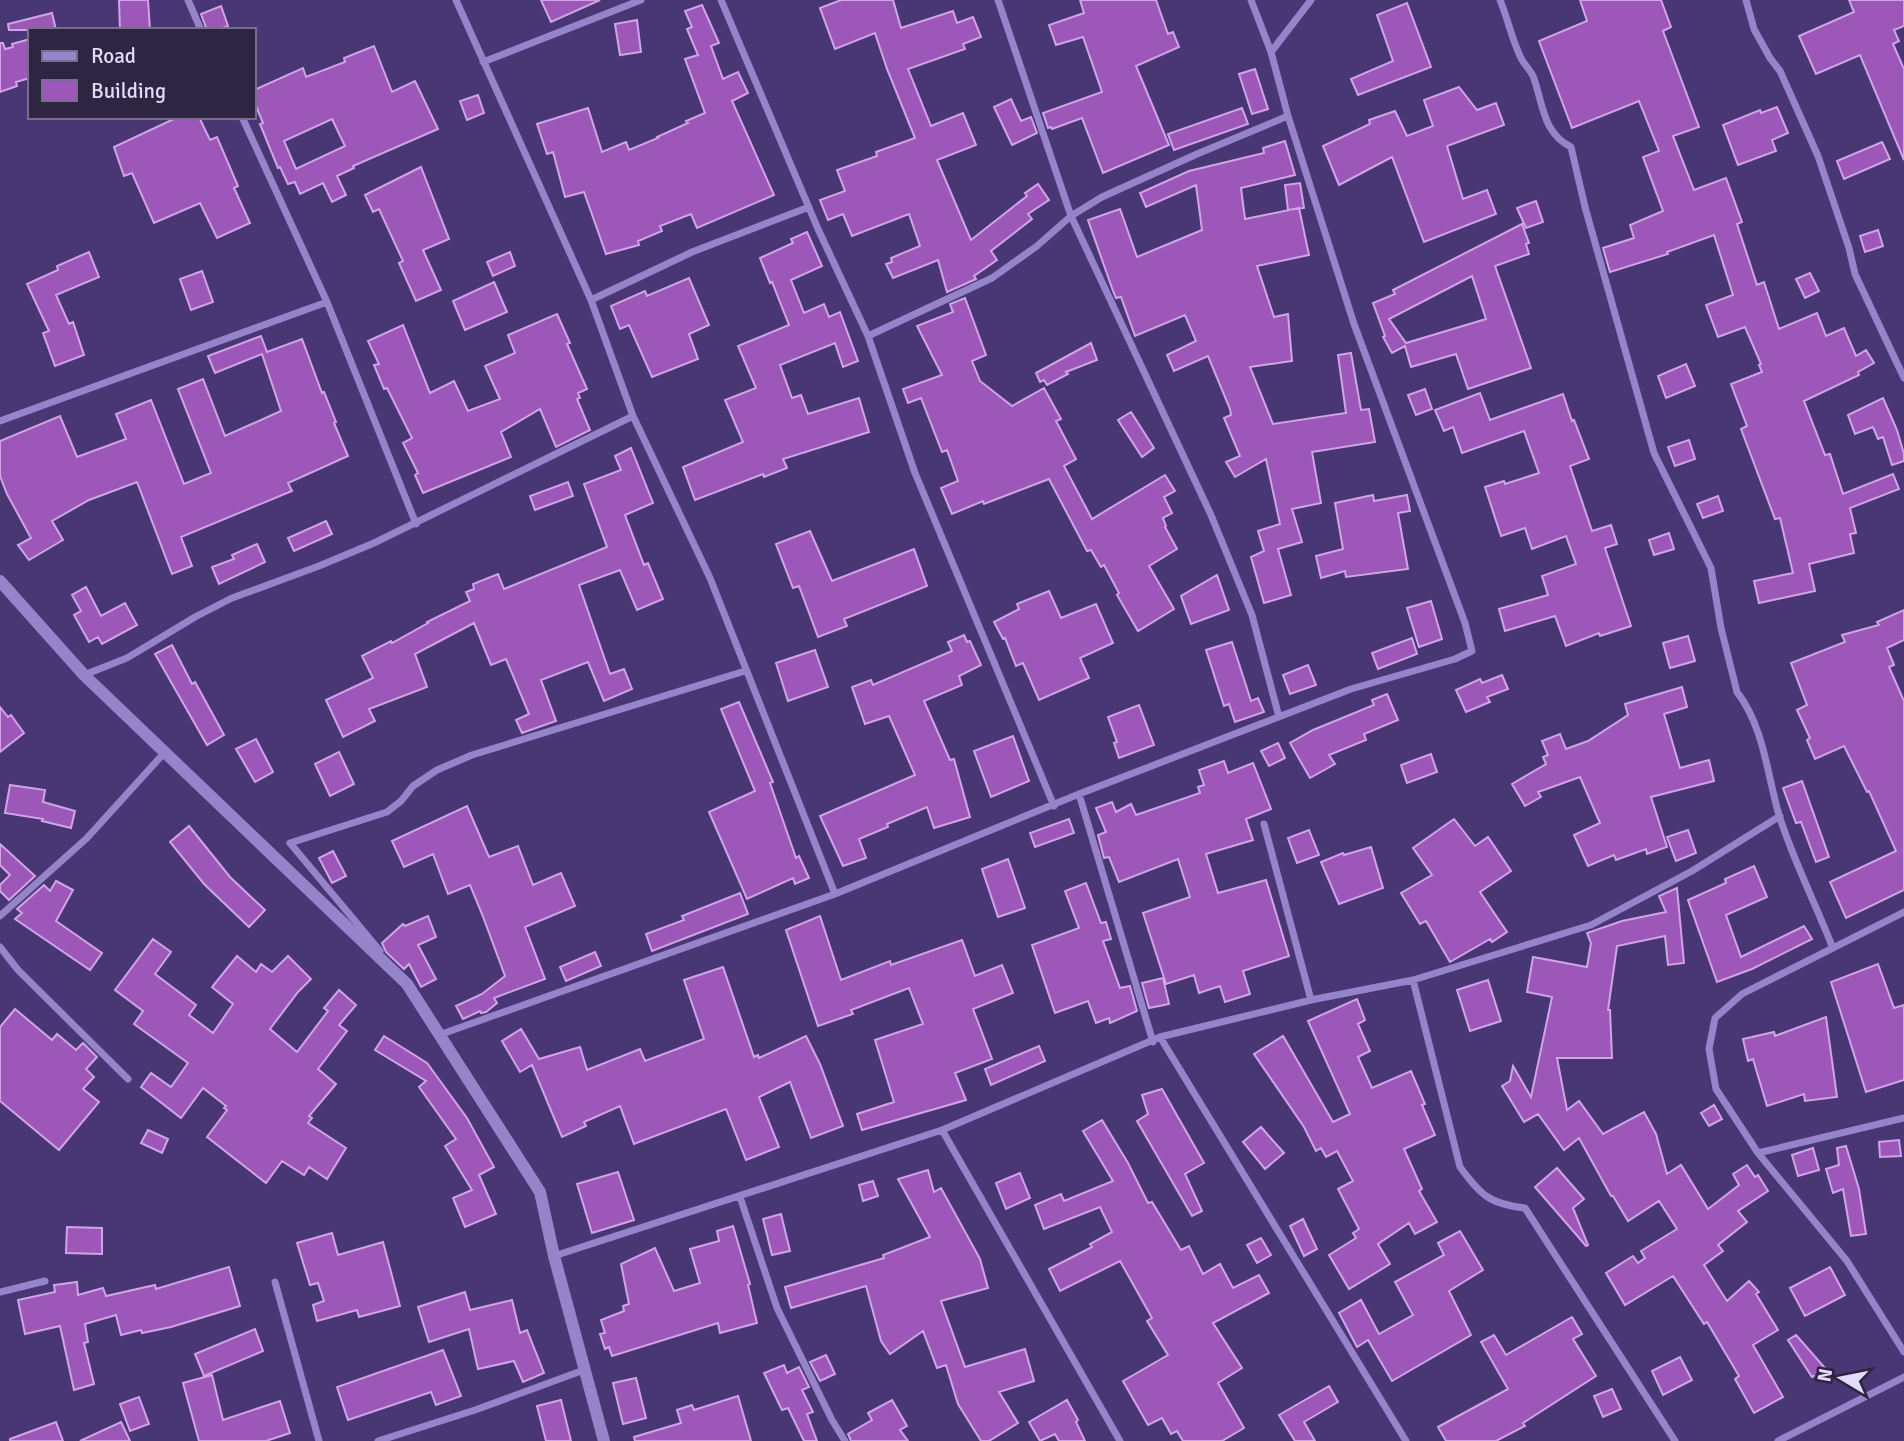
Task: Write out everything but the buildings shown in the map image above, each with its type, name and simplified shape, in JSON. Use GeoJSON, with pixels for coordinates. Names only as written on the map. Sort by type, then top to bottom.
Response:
{"type":"FeatureCollection","features":[{"type":"Feature","properties":{"kind":"street"},"geometry":{"type":"LineString","coordinates":[[187,0],[200,28]]}},
{"type":"Feature","properties":{"kind":"street"},"geometry":{"type":"LineString","coordinates":[[456,0],[591,300],[633,416],[710,578],[835,894]]}},
{"type":"Feature","properties":{"kind":"street"},"geometry":{"type":"LineString","coordinates":[[482,62],[641,0]]}},
{"type":"Feature","properties":{"kind":"street"},"geometry":{"type":"LineString","coordinates":[[721,0],[809,207],[868,336],[915,473],[1054,806]]}},
{"type":"Feature","properties":{"kind":"street"},"geometry":{"type":"LineString","coordinates":[[998,0],[1071,216],[1216,527],[1252,615],[1279,717]]}},
{"type":"Feature","properties":{"kind":"street"},"geometry":{"type":"LineString","coordinates":[[439,1035],[835,894],[1079,794],[1351,689],[1455,659],[1472,651],[1465,623],[1354,324],[1288,116],[1271,52],[1251,0]]}},
{"type":"Feature","properties":{"kind":"street"},"geometry":{"type":"LineString","coordinates":[[1271,52],[1311,0]]}},
{"type":"Feature","properties":{"kind":"street"},"geometry":{"type":"LineString","coordinates":[[1500,0],[1520,57],[1533,76],[1544,117],[1564,144],[1571,147],[1585,207],[1654,453],[1711,568],[1721,628],[1737,692],[1758,732],[1780,816],[1832,946]]}},
{"type":"Feature","properties":{"kind":"street"},"geometry":{"type":"LineString","coordinates":[[1746,0],[1754,29],[1780,71],[1818,156],[1855,274],[1904,378]]}},
{"type":"Feature","properties":{"kind":"street"},"geometry":{"type":"LineString","coordinates":[[868,336],[992,278],[1037,246],[1071,216],[1102,197],[1288,116]]}},
{"type":"Feature","properties":{"kind":"street"},"geometry":{"type":"LineString","coordinates":[[243,119],[327,302],[415,524]]}},
{"type":"Feature","properties":{"kind":"street"},"geometry":{"type":"LineString","coordinates":[[591,300],[692,252],[809,207]]}},
{"type":"Feature","properties":{"kind":"street"},"geometry":{"type":"LineString","coordinates":[[0,421],[327,302]]}},
{"type":"Feature","properties":{"kind":"street"},"geometry":{"type":"LineString","coordinates":[[84,675],[127,658],[232,598],[319,566],[415,524],[633,416]]}},
{"type":"Feature","properties":{"kind":"street"},"geometry":{"type":"LineString","coordinates":[[0,581],[84,675],[407,984]]}},
{"type":"Feature","properties":{"kind":"street"},"geometry":{"type":"LineString","coordinates":[[604,1441],[554,1256],[540,1192],[407,984],[290,843],[387,812],[414,786],[437,770],[472,755],[746,671]]}},
{"type":"Feature","properties":{"kind":"street"},"geometry":{"type":"LineString","coordinates":[[0,916],[87,838],[166,751]]}},
{"type":"Feature","properties":{"kind":"street"},"geometry":{"type":"LineString","coordinates":[[1079,794],[1156,1040],[1406,1441]]}},
{"type":"Feature","properties":{"kind":"street"},"geometry":{"type":"LineString","coordinates":[[554,1256],[942,1130],[1156,1040],[1311,1000],[1413,980],[1591,925],[1692,871],[1780,816]]}},
{"type":"Feature","properties":{"kind":"street"},"geometry":{"type":"LineString","coordinates":[[1264,824],[1311,1000]]}},
{"type":"Feature","properties":{"kind":"street"},"geometry":{"type":"LineString","coordinates":[[1904,912],[1832,946],[1742,994],[1716,1018],[1709,1049],[1716,1089],[1758,1153],[1847,1261],[1904,1352]]}},
{"type":"Feature","properties":{"kind":"street"},"geometry":{"type":"LineString","coordinates":[[0,947],[63,1017],[128,1079]]}},
{"type":"Feature","properties":{"kind":"street"},"geometry":{"type":"LineString","coordinates":[[1413,980],[1461,1167],[1477,1189],[1500,1205],[1525,1208],[1675,1441]]}},
{"type":"Feature","properties":{"kind":"street"},"geometry":{"type":"LineString","coordinates":[[1758,1153],[1904,1118]]}},
{"type":"Feature","properties":{"kind":"street"},"geometry":{"type":"LineString","coordinates":[[942,1130],[1120,1441]]}},
{"type":"Feature","properties":{"kind":"street"},"geometry":{"type":"LineString","coordinates":[[740,1197],[777,1308],[845,1441]]}},
{"type":"Feature","properties":{"kind":"street"},"geometry":{"type":"LineString","coordinates":[[0,1292],[45,1281]]}},
{"type":"Feature","properties":{"kind":"street"},"geometry":{"type":"LineString","coordinates":[[275,1282],[319,1441]]}},
{"type":"Feature","properties":{"kind":"street"},"geometry":{"type":"LineString","coordinates":[[378,1441],[475,1410],[584,1370]]}},
{"type":"Feature","properties":{"kind":"street"},"geometry":{"type":"LineString","coordinates":[[1778,1441],[1904,1377]]}}]}
